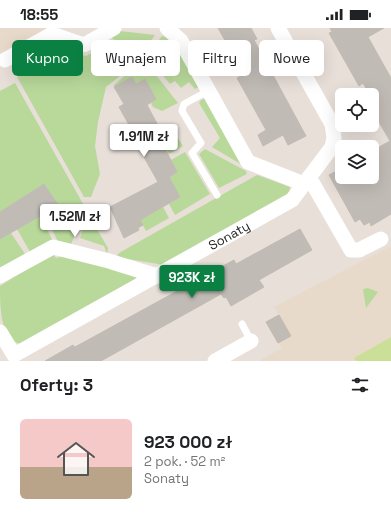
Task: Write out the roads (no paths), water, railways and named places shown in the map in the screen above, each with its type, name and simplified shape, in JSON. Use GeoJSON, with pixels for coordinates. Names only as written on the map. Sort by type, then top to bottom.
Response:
{"type":"FeatureCollection","features":[{"type":"Feature","properties":{"kind":"street"},"geometry":{"type":"LineString","coordinates":[[6,60],[52,34],[84,45],[114,28]]}},
{"type":"Feature","properties":{"kind":"street"},"geometry":{"type":"LineString","coordinates":[[167,28],[181,41],[248,162],[254,166],[307,181],[351,250],[359,250],[381,239]]}},
{"type":"Feature","properties":{"kind":"street","name":"Sonaty"},"geometry":{"type":"LineString","coordinates":[[0,332],[13,358],[292,200],[332,147],[334,130],[278,28]]}},
{"type":"Feature","properties":{"kind":"street"},"geometry":{"type":"LineString","coordinates":[[0,276],[53,247],[109,261],[156,276]]}},
{"type":"Feature","properties":{"kind":"street"},"geometry":{"type":"LineString","coordinates":[[215,361],[251,341]]}},
{"type":"Feature","properties":{"kind":"lane"},"geometry":{"type":"LineString","coordinates":[[208,91],[184,104],[182,111],[201,144],[192,153],[216,195]]}},
{"type":"Feature","properties":{"kind":"lane"},"geometry":{"type":"LineString","coordinates":[[242,324],[251,341]]}}]}
